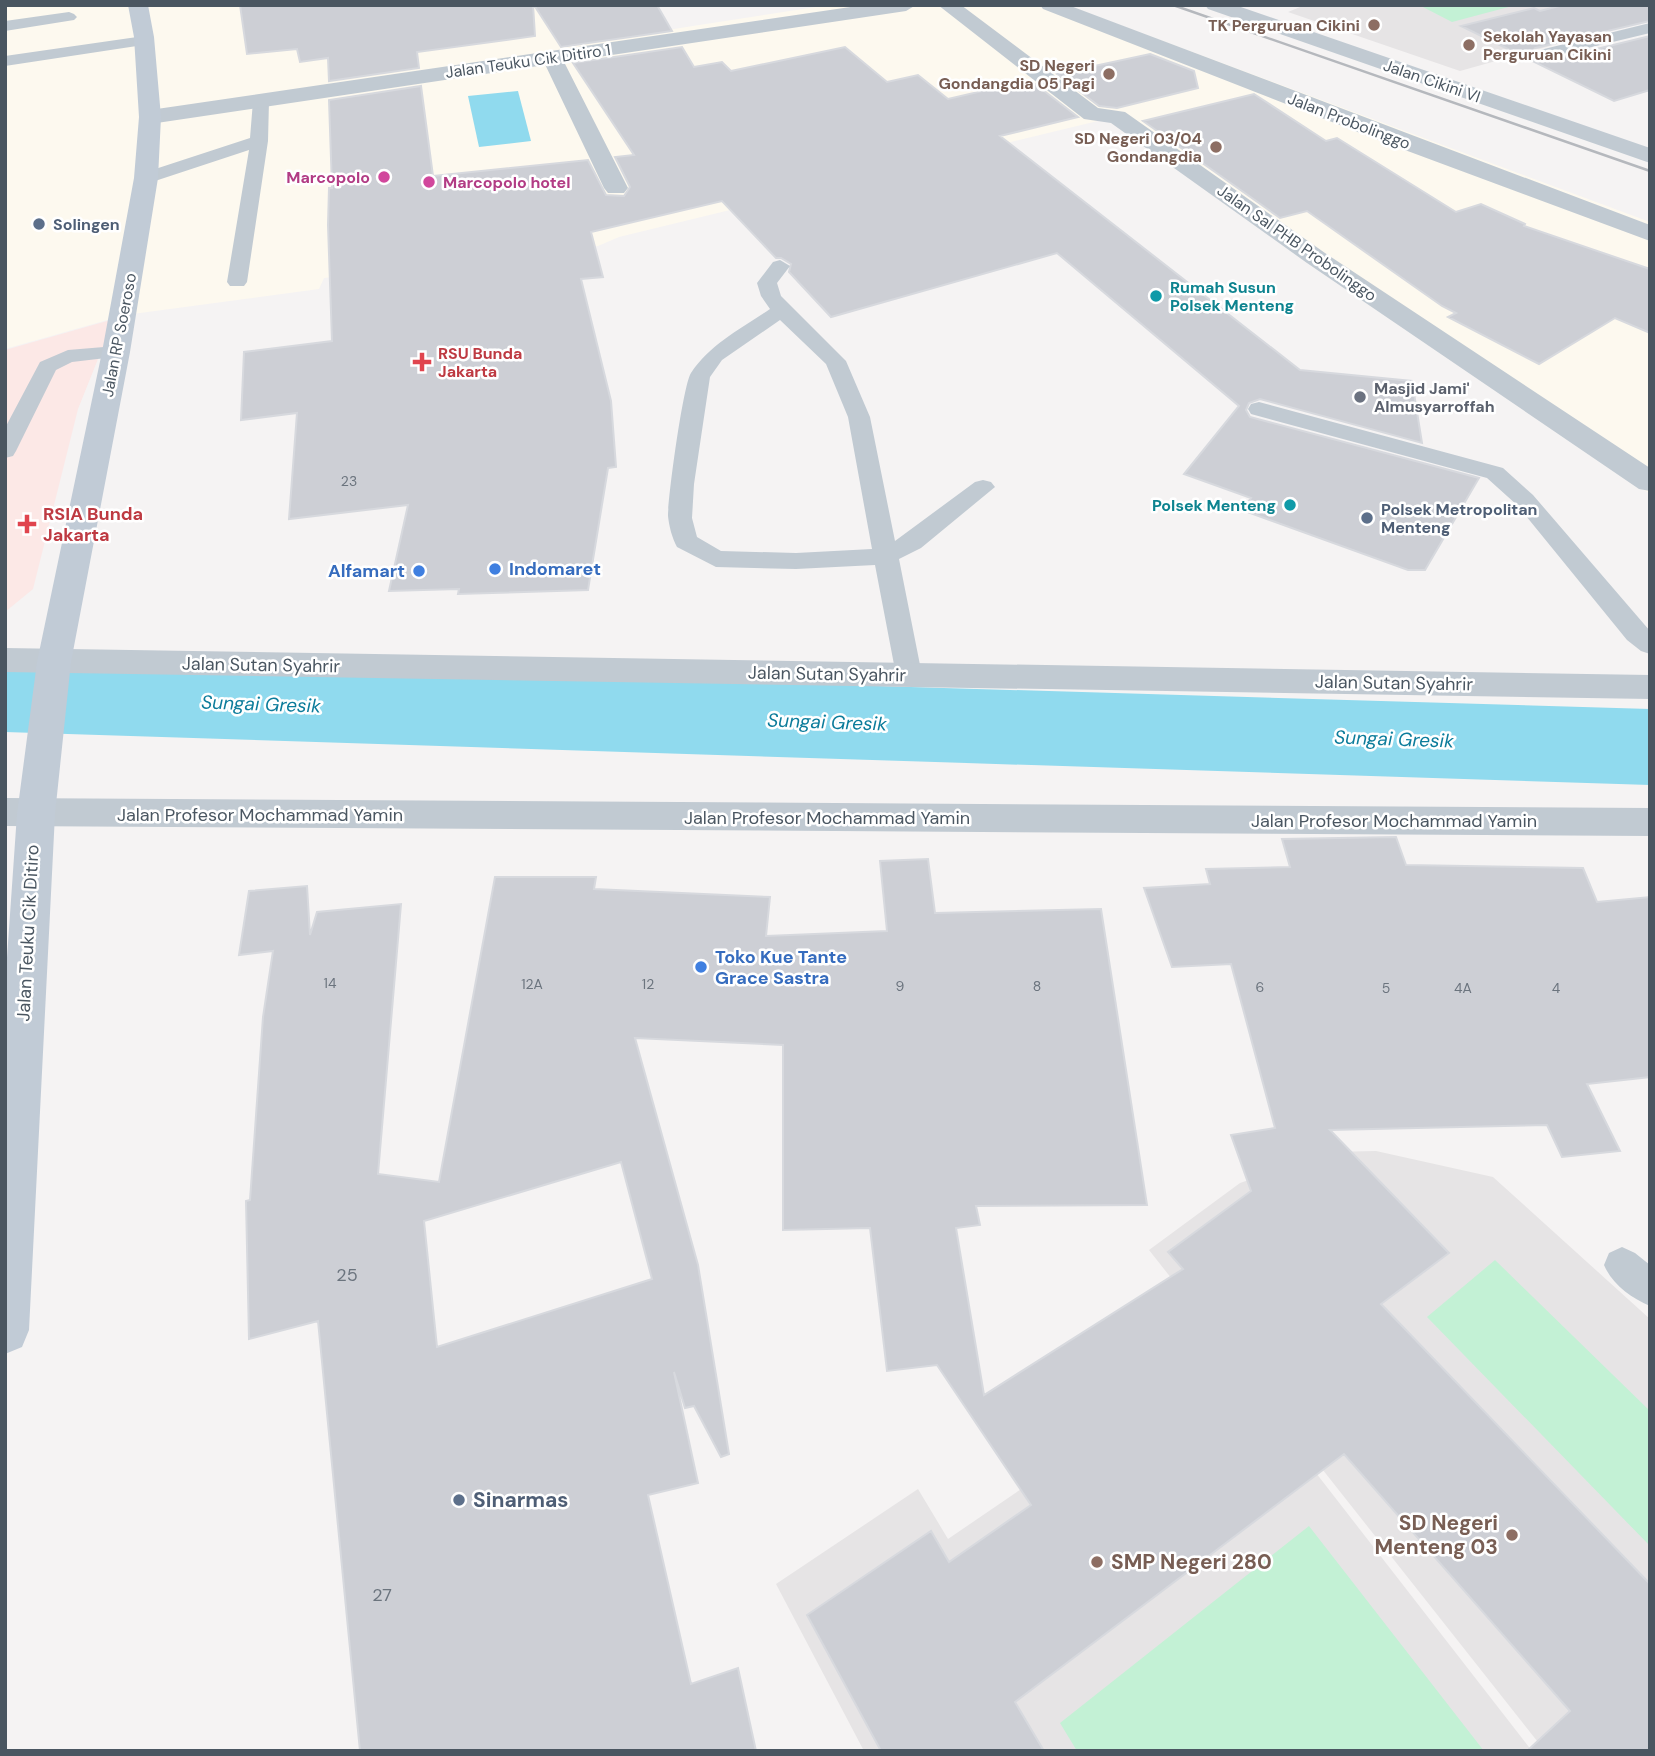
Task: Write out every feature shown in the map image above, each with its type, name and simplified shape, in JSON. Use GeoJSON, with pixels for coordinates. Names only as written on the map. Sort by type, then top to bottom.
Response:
{"type":"FeatureCollection","features":[{"type":"Feature","properties":{"kind":"main road","name":"Jalan RP Soeroso"},"geometry":{"type":"LineString","coordinates":[[53,676],[117,352],[146,178],[150,117],[144,41],[138,5]]}},
{"type":"Feature","properties":{"kind":"main road","name":"Jalan Teuku Cik Ditiro"},"geometry":{"type":"LineString","coordinates":[[5,1330],[27,802],[53,676]]}},
{"type":"Feature","properties":{"kind":"street","name":"Jalan Sal PHB Probolinggo"},"geometry":{"type":"LineString","coordinates":[[948,5],[1092,114],[1117,117],[1316,258],[1650,482]]}},
{"type":"Feature","properties":{"kind":"street","name":"Jalan Probolinggo"},"geometry":{"type":"LineString","coordinates":[[1050,5],[1650,234]]}},
{"type":"Feature","properties":{"kind":"street","name":"Jalan Cikini VI"},"geometry":{"type":"LineString","coordinates":[[1215,5],[1650,156]]}},
{"type":"Feature","properties":{"kind":"street","name":"Jalan Teuku Cik Ditiro 1"},"geometry":{"type":"LineString","coordinates":[[150,117],[898,6]]}},
{"type":"Feature","properties":{"kind":"street"},"geometry":{"type":"LineString","coordinates":[[552,58],[616,188]]}},
{"type":"Feature","properties":{"kind":"street","name":"Jalan Sutan Syahrir"},"geometry":{"type":"LineString","coordinates":[[5,660],[53,676],[909,675],[1650,687]]}},
{"type":"Feature","properties":{"kind":"street","name":"Jalan Profesor Mochammad Yamin"},"geometry":{"type":"LineString","coordinates":[[27,802],[1650,822]]}},
{"type":"Feature","properties":{"kind":"lane"},"geometry":{"type":"LineString","coordinates":[[5,26],[69,17]]}},
{"type":"Feature","properties":{"kind":"lane"},"geometry":{"type":"LineString","coordinates":[[1542,54],[1650,28]]}},
{"type":"Feature","properties":{"kind":"lane"},"geometry":{"type":"LineString","coordinates":[[5,61],[144,41]]}},
{"type":"Feature","properties":{"kind":"lane"},"geometry":{"type":"LineString","coordinates":[[237,282],[259,141],[261,101]]}},
{"type":"Feature","properties":{"kind":"lane"},"geometry":{"type":"LineString","coordinates":[[146,178],[259,141]]}},
{"type":"Feature","properties":{"kind":"lane"},"geometry":{"type":"LineString","coordinates":[[779,266],[767,283],[771,296],[781,310],[835,360],[859,417],[909,675]]}},
{"type":"Feature","properties":{"kind":"lane"},"geometry":{"type":"LineString","coordinates":[[781,310],[715,356],[699,376],[682,484],[680,518],[685,541],[716,559],[796,561],[885,556],[912,542],[983,487]]}},
{"type":"Feature","properties":{"kind":"lane"},"geometry":{"type":"LineString","coordinates":[[5,451],[47,366],[68,356],[117,352]]}},
{"type":"Feature","properties":{"kind":"lane"},"geometry":{"type":"LineString","coordinates":[[1259,409],[1495,473],[1525,500],[1636,634],[1650,645]]}},
{"type":"Feature","properties":{"kind":"lane"},"geometry":{"type":"LineString","coordinates":[[1622,1265],[1650,1288]]}},
{"type":"Feature","properties":{"kind":"shaded area"},"geometry":{"type":"Polygon","coordinates":[[[5,5],[591,5],[609,39],[829,5],[1066,5],[1650,222],[1650,494],[1106,119],[619,237],[598,246],[324,278],[319,289],[125,315],[5,349],[5,5]]]}},
{"type":"Feature","properties":{"kind":"shaded area","name":"Sekolah Yayasan Perguruan Cikini"},"geometry":{"type":"Polygon","coordinates":[[[1305,5],[1650,5],[1650,18],[1460,71],[1288,12],[1305,5]]]}},
{"type":"Feature","properties":{"kind":"shaded area","name":"RSIA Bunda Jakarta"},"geometry":{"type":"Polygon","coordinates":[[[114,319],[78,409],[33,589],[5,612],[5,350],[114,319]]]}},
{"type":"Feature","properties":{"kind":"shaded area","name":"SD Negeri Menteng 03"},"geometry":{"type":"Polygon","coordinates":[[[1376,1151],[1493,1177],[1650,1319],[1650,1751],[1545,1751],[1149,1250],[1240,1183],[1331,1152],[1376,1151]]]}},
{"type":"Feature","properties":{"kind":"shaded area","name":"SMP Negeri 280"},"geometry":{"type":"Polygon","coordinates":[[[1222,1352],[1532,1751],[864,1751],[776,1584],[918,1489],[948,1539],[1222,1352]]]}},
{"type":"Feature","properties":{"kind":"green space"},"geometry":{"type":"Polygon","coordinates":[[[1419,5],[1516,5],[1452,22],[1419,5]]]}},
{"type":"Feature","properties":{"kind":"green space"},"geometry":{"type":"Polygon","coordinates":[[[1495,1260],[1650,1411],[1650,1546],[1427,1317],[1495,1260]]]}},
{"type":"Feature","properties":{"kind":"green space"},"geometry":{"type":"Polygon","coordinates":[[[1309,1526],[1484,1751],[1077,1751],[1060,1723],[1309,1526]]]}},
{"type":"Feature","properties":{"kind":"water"},"geometry":{"type":"Polygon","coordinates":[[[518,91],[531,141],[479,147],[468,96],[518,91]]]}},
{"type":"Feature","properties":{"kind":"building"},"geometry":{"type":"Polygon","coordinates":[[[240,5],[533,5],[535,36],[417,52],[419,68],[329,81],[328,58],[300,62],[297,49],[247,54],[240,5]]]}},
{"type":"Feature","properties":{"kind":"building"},"geometry":{"type":"Polygon","coordinates":[[[534,5],[657,5],[672,31],[561,47],[534,5]]]}},
{"type":"Feature","properties":{"kind":"building"},"geometry":{"type":"Polygon","coordinates":[[[1563,5],[1650,5],[1650,21],[1535,48],[1531,55],[1543,62],[1650,36],[1650,90],[1614,101],[1461,26],[1534,8],[1540,11],[1563,5]]]}},
{"type":"Feature","properties":{"kind":"building"},"geometry":{"type":"Polygon","coordinates":[[[682,47],[694,67],[722,62],[731,71],[845,47],[887,82],[918,75],[948,99],[1030,80],[1078,117],[1000,136],[1300,370],[1412,381],[1422,443],[1260,399],[1249,403],[1246,410],[1250,417],[1479,478],[1425,570],[1408,570],[1242,510],[1251,498],[1184,474],[1239,406],[1057,253],[831,317],[789,272],[791,264],[776,258],[722,201],[591,232],[603,277],[581,279],[611,401],[616,467],[608,468],[588,590],[458,594],[459,589],[389,591],[408,505],[289,519],[297,413],[241,420],[244,352],[332,341],[328,225],[329,188],[332,188],[329,100],[421,86],[433,176],[588,160],[606,195],[624,196],[630,187],[615,157],[634,155],[573,63],[682,47]]]}},
{"type":"Feature","properties":{"kind":"building"},"geometry":{"type":"Polygon","coordinates":[[[1150,54],[1194,71],[1198,88],[1117,108],[1099,106],[1057,74],[1150,54]]]}},
{"type":"Feature","properties":{"kind":"building"},"geometry":{"type":"Polygon","coordinates":[[[1254,94],[1326,141],[1337,138],[1456,212],[1481,204],[1525,224],[1524,226],[1650,269],[1650,333],[1615,318],[1539,364],[1448,317],[1456,313],[1442,306],[1307,211],[1280,218],[1143,121],[1254,94]]]}},
{"type":"Feature","properties":{"kind":"building"},"geometry":{"type":"Polygon","coordinates":[[[1396,837],[1406,865],[1583,868],[1597,902],[1650,897],[1650,1077],[1587,1084],[1620,1151],[1562,1157],[1547,1125],[1330,1130],[1449,1253],[1381,1304],[1650,1584],[1650,1751],[1527,1751],[1570,1711],[1344,1454],[1015,1702],[1044,1751],[881,1751],[807,1615],[931,1531],[949,1562],[1031,1505],[937,1365],[887,1371],[870,1228],[783,1230],[783,1045],[635,1038],[698,1265],[729,1454],[721,1457],[694,1406],[685,1408],[674,1372],[698,1483],[648,1495],[691,1684],[738,1668],[756,1751],[360,1751],[318,1321],[249,1339],[246,1201],[250,1200],[263,1017],[273,951],[239,955],[249,891],[307,886],[310,935],[317,912],[401,904],[378,1174],[439,1182],[495,877],[596,877],[594,889],[770,897],[766,936],[887,931],[880,861],[928,859],[935,913],[1101,909],[1147,1205],[976,1206],[980,1225],[956,1228],[984,1395],[1183,1269],[1168,1252],[1251,1191],[1231,1135],[1275,1128],[1231,964],[1172,967],[1144,888],[1210,884],[1206,869],[1290,867],[1282,839],[1396,837]],[[621,1162],[424,1221],[437,1347],[652,1279],[621,1162]]]}},
{"type":"Feature","properties":{"kind":"waterway","name":"Sungai Gresik"},"geometry":{"type":"LineString","coordinates":[[5,696],[1650,747]]}},
{"type":"Feature","properties":{"kind":"railway"},"geometry":{"type":"LineString","coordinates":[[1173,5],[1650,171]]}},
{"type":"Feature","properties":{"kind":"place","name":"TK Perguruan Cikini"},"geometry":{"type":"Point","coordinates":[1374,25]}},
{"type":"Feature","properties":{"kind":"place","name":"Sekolah Yayasan Perguruan Cikini"},"geometry":{"type":"Point","coordinates":[1469,45]}},
{"type":"Feature","properties":{"kind":"place","name":"SD Negeri Gondangdia 05 Pagi"},"geometry":{"type":"Point","coordinates":[1109,74]}},
{"type":"Feature","properties":{"kind":"place","name":"SD Negeri 03/04 Gondangdia"},"geometry":{"type":"Point","coordinates":[1216,147]}},
{"type":"Feature","properties":{"kind":"place","name":"Marcopolo"},"geometry":{"type":"Point","coordinates":[384,177]}},
{"type":"Feature","properties":{"kind":"place","name":"Marcopolo hotel"},"geometry":{"type":"Point","coordinates":[429,182]}},
{"type":"Feature","properties":{"kind":"place","name":"Solingen"},"geometry":{"type":"Point","coordinates":[39,224]}},
{"type":"Feature","properties":{"kind":"place","name":"Rumah Susun Polsek Menteng"},"geometry":{"type":"Point","coordinates":[1156,296]}},
{"type":"Feature","properties":{"kind":"place","name":"RSU Bunda Jakarta"},"geometry":{"type":"Point","coordinates":[422,362]}},
{"type":"Feature","properties":{"kind":"place","name":"Masjid Jami' Almusyarroffah"},"geometry":{"type":"Point","coordinates":[1360,397]}},
{"type":"Feature","properties":{"kind":"place","name":"Polsek Menteng"},"geometry":{"type":"Point","coordinates":[1290,505]}},
{"type":"Feature","properties":{"kind":"place","name":"Polsek Metropolitan Menteng"},"geometry":{"type":"Point","coordinates":[1367,518]}},
{"type":"Feature","properties":{"kind":"place","name":"RSIA Bunda Jakarta"},"geometry":{"type":"Point","coordinates":[27,524]}},
{"type":"Feature","properties":{"kind":"place","name":"Indomaret"},"geometry":{"type":"Point","coordinates":[495,569]}},
{"type":"Feature","properties":{"kind":"place","name":"Alfamart"},"geometry":{"type":"Point","coordinates":[419,571]}},
{"type":"Feature","properties":{"kind":"place","name":"Toko Kue Tante Grace Sastra"},"geometry":{"type":"Point","coordinates":[701,967]}},
{"type":"Feature","properties":{"kind":"place","name":"Sinarmas"},"geometry":{"type":"Point","coordinates":[459,1500]}},
{"type":"Feature","properties":{"kind":"place","name":"SD Negeri Menteng 03"},"geometry":{"type":"Point","coordinates":[1512,1535]}},
{"type":"Feature","properties":{"kind":"place","name":"SMP Negeri 280"},"geometry":{"type":"Point","coordinates":[1097,1562]}}]}
